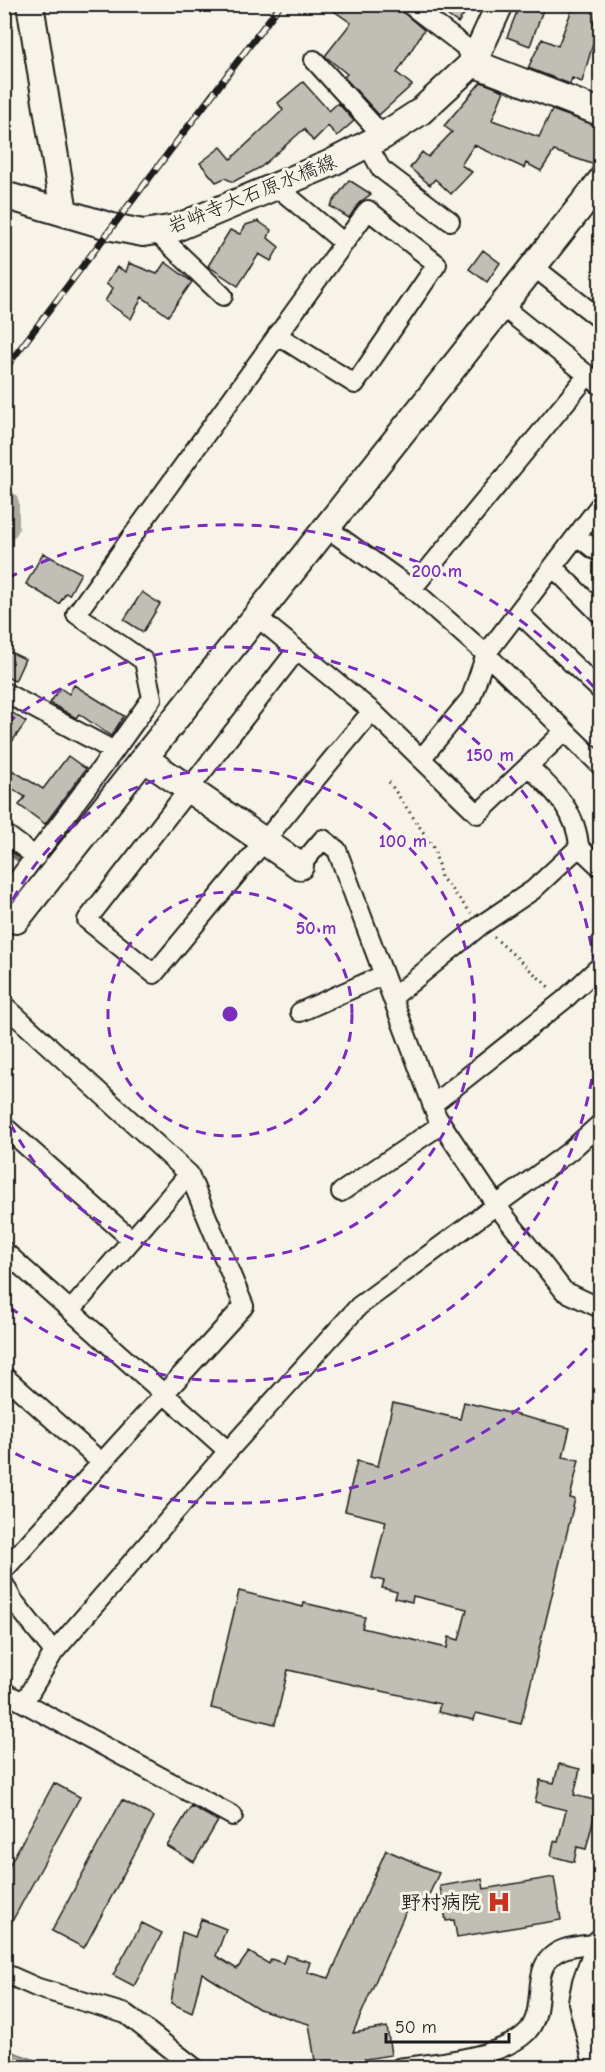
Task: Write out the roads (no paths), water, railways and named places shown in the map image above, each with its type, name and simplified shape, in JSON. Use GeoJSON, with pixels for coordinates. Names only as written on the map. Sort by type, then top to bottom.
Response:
{"type":"FeatureCollection","features":[{"type":"Feature","properties":{"kind":"street"},"geometry":{"type":"LineString","coordinates":[[30,4],[64,212]]}},
{"type":"Feature","properties":{"kind":"street"},"geometry":{"type":"LineString","coordinates":[[410,4],[464,46],[473,63],[600,112]]}},
{"type":"Feature","properties":{"kind":"street"},"geometry":{"type":"LineString","coordinates":[[473,63],[500,4]]}},
{"type":"Feature","properties":{"kind":"street"},"geometry":{"type":"LineString","coordinates":[[314,60],[375,140],[381,169],[450,221]]}},
{"type":"Feature","properties":{"kind":"street","name":"岩峅寺大石原水橋線"},"geometry":{"type":"LineString","coordinates":[[4,195],[112,226],[157,233],[176,228],[276,186],[375,140],[420,112],[473,63]]}},
{"type":"Feature","properties":{"kind":"street"},"geometry":{"type":"LineString","coordinates":[[4,912],[16,920],[600,185]]}},
{"type":"Feature","properties":{"kind":"street"},"geometry":{"type":"LineString","coordinates":[[276,186],[344,243]]}},
{"type":"Feature","properties":{"kind":"street"},"geometry":{"type":"LineString","coordinates":[[4,898],[152,698],[144,661],[76,614],[277,335],[368,210],[437,264],[355,384],[277,335]]}},
{"type":"Feature","properties":{"kind":"street"},"geometry":{"type":"LineString","coordinates":[[157,233],[223,296]]}},
{"type":"Feature","properties":{"kind":"street"},"geometry":{"type":"LineString","coordinates":[[534,267],[600,319]]}},
{"type":"Feature","properties":{"kind":"street"},"geometry":{"type":"LineString","coordinates":[[412,589],[594,380],[503,307]]}},
{"type":"Feature","properties":{"kind":"street"},"geometry":{"type":"LineString","coordinates":[[421,759],[471,698],[486,654],[600,505]]}},
{"type":"Feature","properties":{"kind":"street"},"geometry":{"type":"LineString","coordinates":[[327,528],[412,589],[486,654],[600,765]]}},
{"type":"Feature","properties":{"kind":"street"},"geometry":{"type":"LineString","coordinates":[[577,536],[595,550],[600,547]]}},
{"type":"Feature","properties":{"kind":"street"},"geometry":{"type":"LineString","coordinates":[[553,567],[600,614]]}},
{"type":"Feature","properties":{"kind":"street"},"geometry":{"type":"LineString","coordinates":[[518,612],[600,690]]}},
{"type":"Feature","properties":{"kind":"street"},"geometry":{"type":"LineString","coordinates":[[257,617],[372,711],[477,814],[565,730]]}},
{"type":"Feature","properties":{"kind":"street"},"geometry":{"type":"LineString","coordinates":[[297,650],[87,920],[153,974],[372,711]]}},
{"type":"Feature","properties":{"kind":"street"},"geometry":{"type":"LineString","coordinates":[[4,692],[114,751]]}},
{"type":"Feature","properties":{"kind":"street"},"geometry":{"type":"LineString","coordinates":[[145,759],[300,866],[323,839],[337,850],[432,1105],[442,1124],[496,1205],[564,1291],[600,1308]]}},
{"type":"Feature","properties":{"kind":"street"},"geometry":{"type":"LineString","coordinates":[[528,766],[563,800],[578,832],[579,847],[600,867]]}},
{"type":"Feature","properties":{"kind":"street"},"geometry":{"type":"LineString","coordinates":[[4,833],[36,857]]}},
{"type":"Feature","properties":{"kind":"street"},"geometry":{"type":"LineString","coordinates":[[392,998],[481,926],[533,890],[579,847]]}},
{"type":"Feature","properties":{"kind":"street"},"geometry":{"type":"LineString","coordinates":[[432,1105],[564,1000],[600,966]]}},
{"type":"Feature","properties":{"kind":"street"},"geometry":{"type":"LineString","coordinates":[[300,1012],[383,975]]}},
{"type":"Feature","properties":{"kind":"street"},"geometry":{"type":"LineString","coordinates":[[4,1005],[189,1174],[244,1306],[4,1570]]}},
{"type":"Feature","properties":{"kind":"street"},"geometry":{"type":"LineString","coordinates":[[341,1192],[442,1124]]}},
{"type":"Feature","properties":{"kind":"street"},"geometry":{"type":"LineString","coordinates":[[24,1702],[54,1652],[228,1451],[359,1306],[570,1151],[600,1124]]}},
{"type":"Feature","properties":{"kind":"street"},"geometry":{"type":"LineString","coordinates":[[4,1126],[132,1240]]}},
{"type":"Feature","properties":{"kind":"street"},"geometry":{"type":"LineString","coordinates":[[71,1310],[189,1174]]}},
{"type":"Feature","properties":{"kind":"street"},"geometry":{"type":"LineString","coordinates":[[4,1251],[228,1451]]}},
{"type":"Feature","properties":{"kind":"street"},"geometry":{"type":"LineString","coordinates":[[4,1376],[102,1463]]}},
{"type":"Feature","properties":{"kind":"street"},"geometry":{"type":"LineString","coordinates":[[4,1584],[12,1599],[54,1652]]}},
{"type":"Feature","properties":{"kind":"street"},"geometry":{"type":"LineString","coordinates":[[4,1692],[233,1816]]}},
{"type":"Feature","properties":{"kind":"street"},"geometry":{"type":"LineString","coordinates":[[399,2067],[459,2060],[499,2048],[526,2032],[537,2013],[539,1973],[550,1956],[564,1949],[600,1943],[586,1982],[582,2002],[598,2067]]}},
{"type":"Feature","properties":{"kind":"street"},"geometry":{"type":"LineString","coordinates":[[4,1973],[38,1988],[126,2014],[195,2067]]}},
{"type":"Feature","properties":{"kind":"waterway"},"geometry":{"type":"LineString","coordinates":[[590,176],[600,153]]}},
{"type":"Feature","properties":{"kind":"waterway"},"geometry":{"type":"LineString","coordinates":[[463,335],[535,244]]}},
{"type":"Feature","properties":{"kind":"waterway"},"geometry":{"type":"LineString","coordinates":[[4,504],[4,526]]}},
{"type":"Feature","properties":{"kind":"waterway"},"geometry":{"type":"LineString","coordinates":[[4,850],[41,874]]}},
{"type":"Feature","properties":{"kind":"railway"},"geometry":{"type":"LineString","coordinates":[[4,370],[281,4]]}},
{"type":"Feature","properties":{"kind":"place","name":"野村病院"},"geometry":{"type":"Point","coordinates":[499,1902]}}]}
